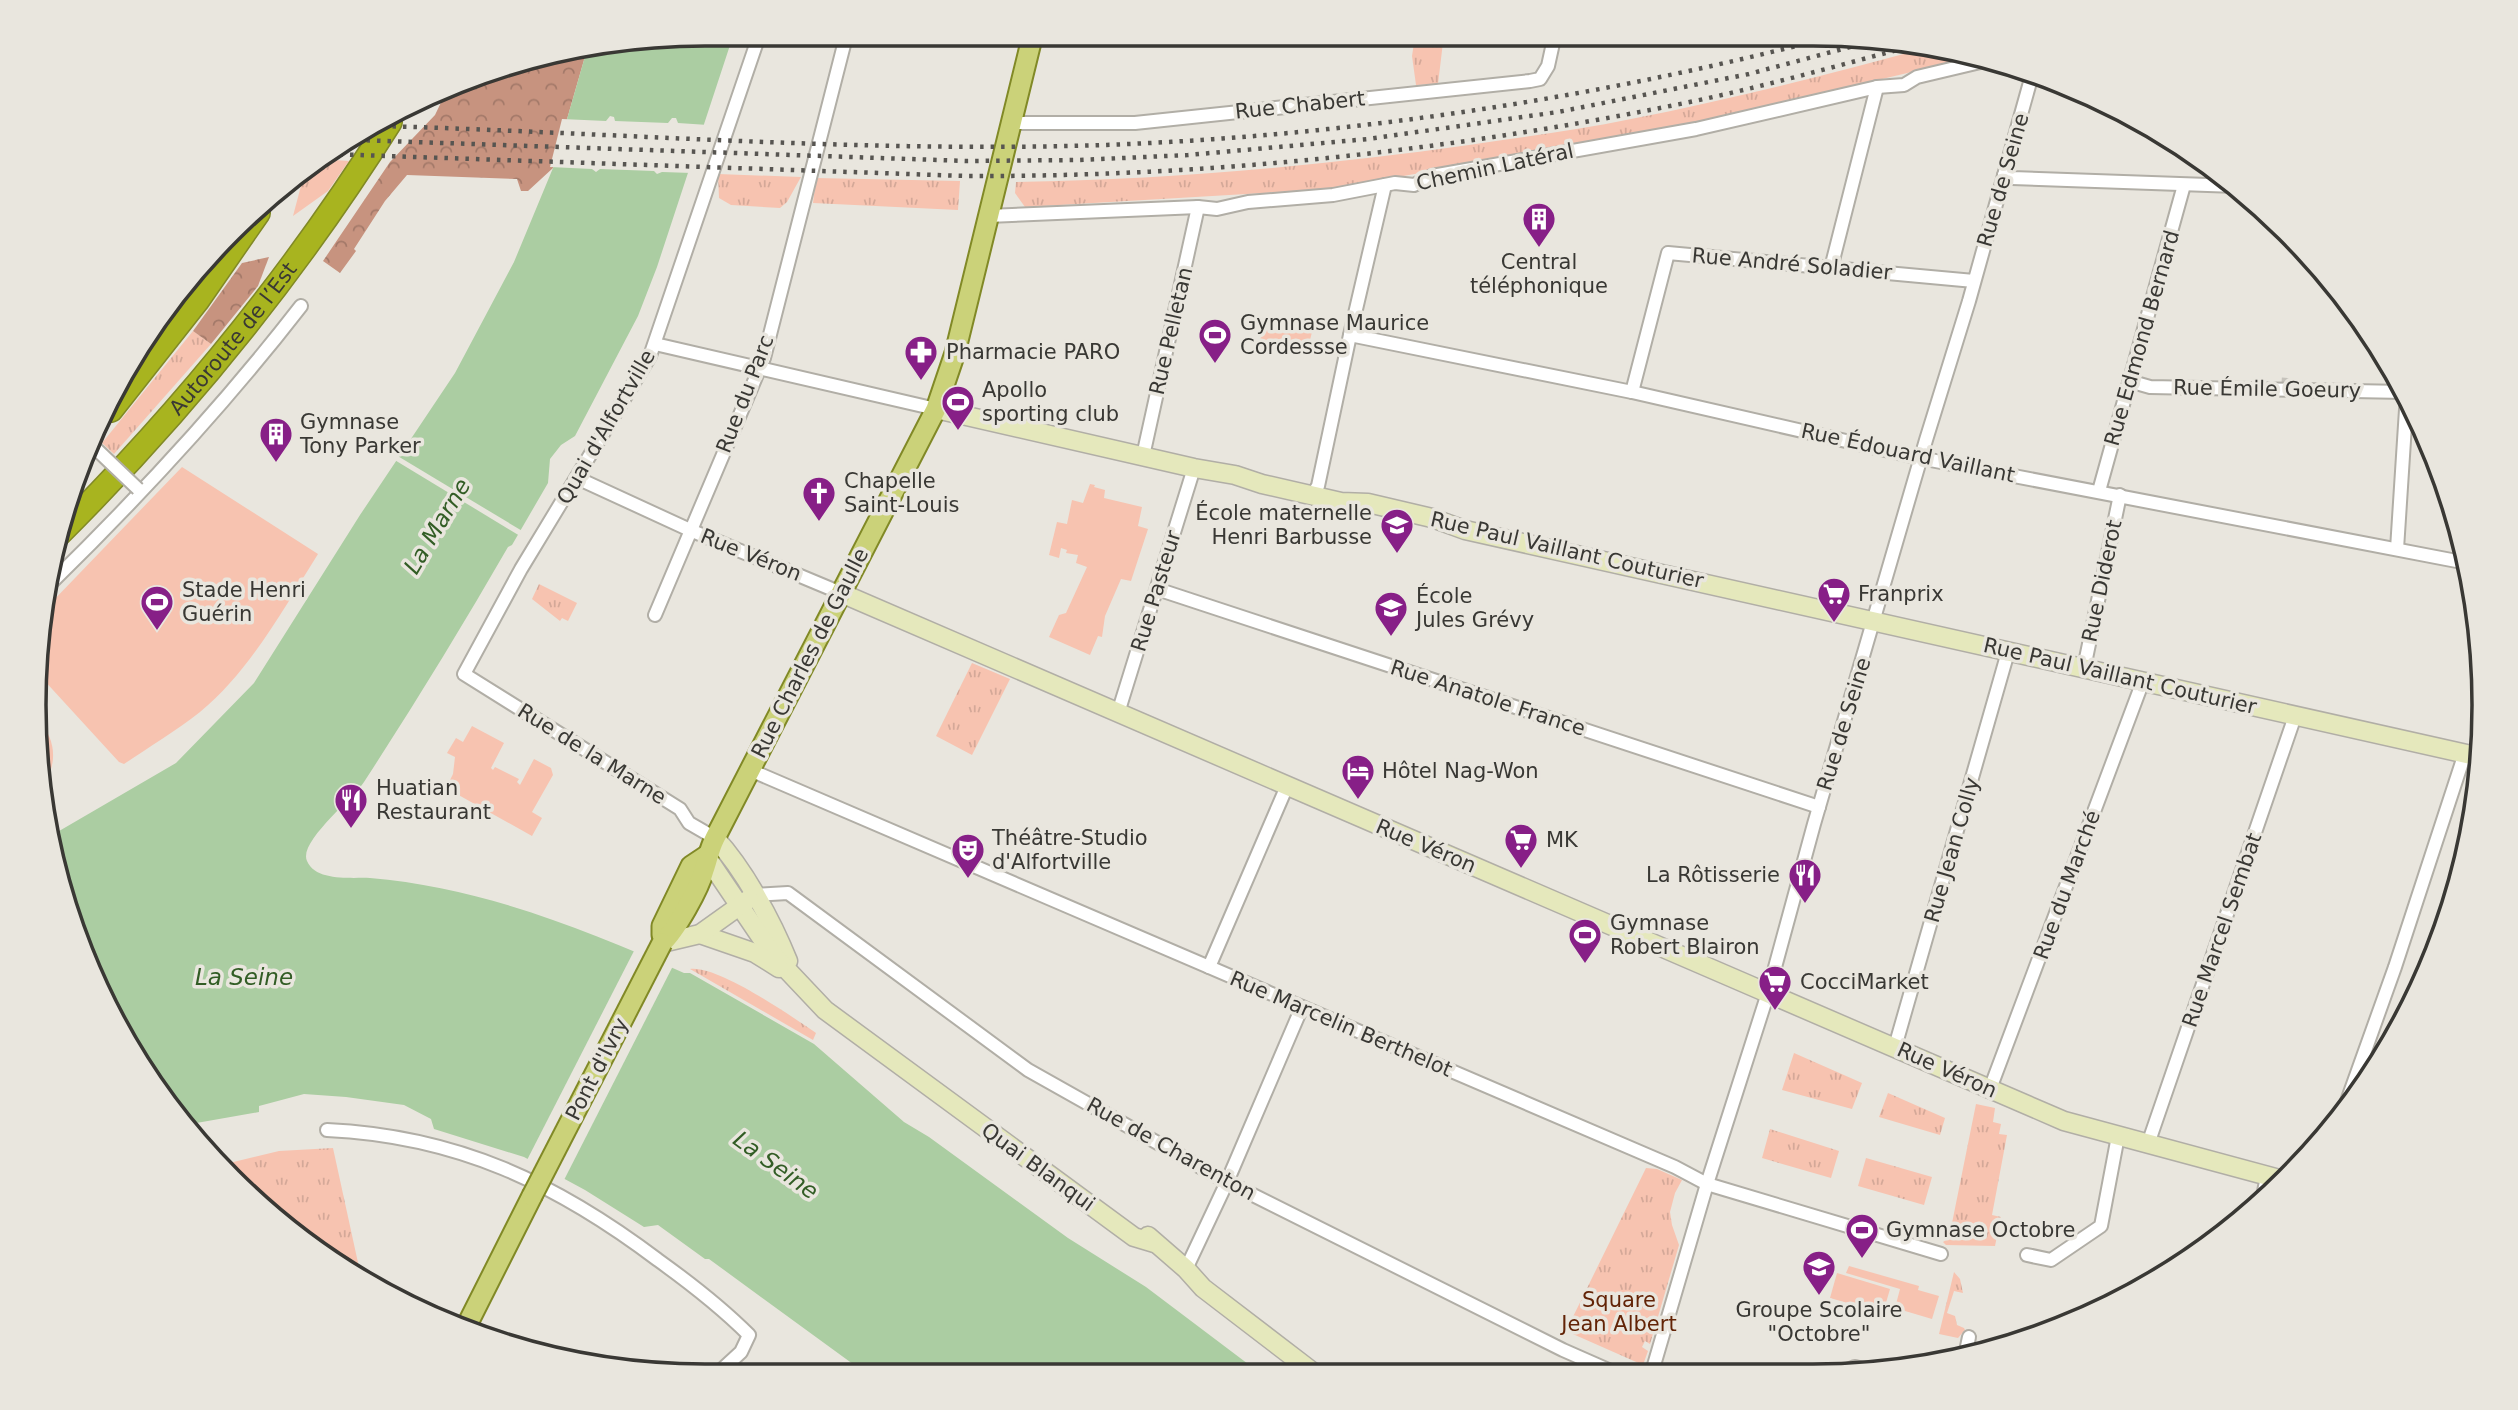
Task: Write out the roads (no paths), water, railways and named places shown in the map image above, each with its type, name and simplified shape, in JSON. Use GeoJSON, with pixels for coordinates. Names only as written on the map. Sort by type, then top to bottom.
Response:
{"type":"FeatureCollection","features":[{"type":"Feature","properties":{"kind":"highway","name":"Autoroute de l’Est"},"geometry":{"type":"LineString","coordinates":[[72,520],[177,408],[252,319],[330,214],[386,128]]}},
{"type":"Feature","properties":{"kind":"highway"},"geometry":{"type":"LineString","coordinates":[[125,393],[197,301],[242,236]]}},
{"type":"Feature","properties":{"kind":"main road","name":"Rue Charles de Gaulle"},"geometry":{"type":"LineString","coordinates":[[662,943],[662,926],[691,866],[710,847],[936,409],[955,353],[1030,46]]}},
{"type":"Feature","properties":{"kind":"main road","name":"Pont d'Ivry"},"geometry":{"type":"LineString","coordinates":[[469,1321],[662,943]]}},
{"type":"Feature","properties":{"kind":"street","name":"Quai d'Alfortville"},"geometry":{"type":"LineString","coordinates":[[464,674],[521,569],[654,344],[755,46]]}},
{"type":"Feature","properties":{"kind":"street","name":"Rue du Parc"},"geometry":{"type":"LineString","coordinates":[[654,615],[764,358],[844,46]]}},
{"type":"Feature","properties":{"kind":"street","name":"Rue Chabert"},"geometry":{"type":"LineString","coordinates":[[1012,123],[1135,123],[1530,81],[1540,79],[1548,66],[1552,46]]}},
{"type":"Feature","properties":{"kind":"street","name":"Chemin Latéral"},"geometry":{"type":"LineString","coordinates":[[988,216],[1198,206],[1217,209],[1248,202],[1333,195],[1395,183],[1414,185],[1432,176],[1696,129],[1877,87],[1903,85],[1916,77],[1969,65]]}},
{"type":"Feature","properties":{"kind":"street","name":"Rue de Seine"},"geometry":{"type":"LineString","coordinates":[[1654,1364],[1707,1184],[1768,993],[1819,807],[2030,82]]}},
{"type":"Feature","properties":{"kind":"street"},"geometry":{"type":"LineString","coordinates":[[1831,268],[1877,87]]}},
{"type":"Feature","properties":{"kind":"street"},"geometry":{"type":"LineString","coordinates":[[2004,175],[2012,178],[2219,186]]}},
{"type":"Feature","properties":{"kind":"street","name":"Rue Edmond Bernard"},"geometry":{"type":"LineString","coordinates":[[2099,491],[2184,185]]}},
{"type":"Feature","properties":{"kind":"street"},"geometry":{"type":"LineString","coordinates":[[1312,495],[1318,486],[1385,186]]}},
{"type":"Feature","properties":{"kind":"street","name":"Rue Pelletan"},"geometry":{"type":"LineString","coordinates":[[1143,456],[1198,206]]}},
{"type":"Feature","properties":{"kind":"street","name":"Rue André Soladier"},"geometry":{"type":"LineString","coordinates":[[1632,391],[1668,253],[1974,281]]}},
{"type":"Feature","properties":{"kind":"street"},"geometry":{"type":"LineString","coordinates":[[58,576],[266,351],[301,306]]}},
{"type":"Feature","properties":{"kind":"street","name":"Rue Édouard Vaillant"},"geometry":{"type":"LineString","coordinates":[[1350,335],[1632,391],[1920,458],[2456,561]]}},
{"type":"Feature","properties":{"kind":"street","name":"Rue Paul Vaillant Couturier"},"geometry":{"type":"LineString","coordinates":[[654,344],[1194,468],[1235,475],[1341,502],[1368,503],[1432,518],[1465,530],[2470,755]]}},
{"type":"Feature","properties":{"kind":"street","name":"Rue Émile Goeury"},"geometry":{"type":"LineString","coordinates":[[2129,381],[2150,387],[2393,393]]}},
{"type":"Feature","properties":{"kind":"street"},"geometry":{"type":"LineString","coordinates":[[2398,549],[2405,415]]}},
{"type":"Feature","properties":{"kind":"street"},"geometry":{"type":"LineString","coordinates":[[97,450],[140,490]]}},
{"type":"Feature","properties":{"kind":"street","name":"Rue Pasteur"},"geometry":{"type":"LineString","coordinates":[[1118,713],[1194,468]]}},
{"type":"Feature","properties":{"kind":"street","name":"Rue Véron"},"geometry":{"type":"LineString","coordinates":[[577,478],[690,530],[842,593],[2064,1121],[2272,1178]]}},
{"type":"Feature","properties":{"kind":"street","name":"Rue Diderot"},"geometry":{"type":"LineString","coordinates":[[2084,668],[2120,495]]}},
{"type":"Feature","properties":{"kind":"street","name":"Rue Anatole France"},"geometry":{"type":"LineString","coordinates":[[1157,589],[1819,807]]}},
{"type":"Feature","properties":{"kind":"street","name":"Rue Jean Colly"},"geometry":{"type":"LineString","coordinates":[[1895,1047],[2008,652]]}},
{"type":"Feature","properties":{"kind":"street","name":"Rue de la Marne"},"geometry":{"type":"LineString","coordinates":[[464,674],[680,809],[710,847]]}},
{"type":"Feature","properties":{"kind":"street","name":"Rue du Marché"},"geometry":{"type":"LineString","coordinates":[[1990,1089],[2143,681]]}},
{"type":"Feature","properties":{"kind":"street","name":"Rue Marcel Sembat"},"geometry":{"type":"LineString","coordinates":[[2148,1144],[2295,716]]}},
{"type":"Feature","properties":{"kind":"street"},"geometry":{"type":"LineString","coordinates":[[2355,1079],[2470,761]]}},
{"type":"Feature","properties":{"kind":"street","name":"Rue Marcelin Berthelot"},"geometry":{"type":"LineString","coordinates":[[750,770],[1675,1167],[1707,1184],[1941,1254]]}},
{"type":"Feature","properties":{"kind":"street"},"geometry":{"type":"LineString","coordinates":[[1209,967],[1287,786]]}},
{"type":"Feature","properties":{"kind":"street","name":"Quai Blanqui"},"geometry":{"type":"LineString","coordinates":[[710,847],[786,956],[796,981]]}},
{"type":"Feature","properties":{"kind":"street","name":"Rue de Charenton"},"geometry":{"type":"LineString","coordinates":[[748,900],[788,893],[1028,1070],[1227,1182],[1595,1364]]}},
{"type":"Feature","properties":{"kind":"street"},"geometry":{"type":"LineString","coordinates":[[662,943],[699,934],[748,900]]}},
{"type":"Feature","properties":{"kind":"street","name":"Quai Blanqui"},"geometry":{"type":"LineString","coordinates":[[699,934],[755,954],[796,981],[825,1010],[948,1101],[1134,1237],[1154,1244],[1186,1269],[1203,1288],[1302,1364]]}},
{"type":"Feature","properties":{"kind":"street"},"geometry":{"type":"LineString","coordinates":[[1186,1269],[1227,1182],[1302,1007]]}},
{"type":"Feature","properties":{"kind":"street"},"geometry":{"type":"LineString","coordinates":[[327,1130],[369,1132],[422,1141],[517,1173],[559,1194],[625,1235],[728,1314],[749,1335],[741,1352],[728,1364]]}},
{"type":"Feature","properties":{"kind":"street"},"geometry":{"type":"LineString","coordinates":[[2027,1255],[2051,1260],[2101,1226],[2118,1136]]}},
{"type":"Feature","properties":{"kind":"street"},"geometry":{"type":"LineString","coordinates":[[2266,1184],[2267,1177]]}},
{"type":"Feature","properties":{"kind":"street","name":"Quai Blanqui"},"geometry":{"type":"LineString","coordinates":[[1186,1269],[1208,1280],[1315,1364]]}},
{"type":"Feature","properties":{"kind":"street"},"geometry":{"type":"LineString","coordinates":[[1967,1346],[1969,1337]]}},
{"type":"Feature","properties":{"kind":"water","name":"La Seine"},"geometry":{"type":"Polygon","coordinates":[[[730,46],[657,267],[638,316],[575,436],[561,445],[550,459],[548,483],[512,545],[508,547],[438,666],[364,782],[318,832],[306,853],[307,861],[312,868],[326,875],[411,883],[491,900],[570,926],[684,973],[690,973],[814,1044],[904,1122],[929,1137],[1068,1238],[1146,1287],[1248,1364],[853,1364],[658,1225],[644,1227],[585,1190],[524,1157],[434,1129],[431,1119],[404,1105],[304,1094],[259,1106],[259,1112],[196,1123],[134,1035],[114,997],[80,917],[58,832],[176,763],[254,683],[360,515],[455,373],[514,262],[553,168],[585,57],[662,47],[730,46]]]}},
{"type":"Feature","properties":{"kind":"tunnel"},"geometry":{"type":"LineString","coordinates":[[2287,390],[2288,376]]}},
{"type":"Feature","properties":{"kind":"railway"},"geometry":{"type":"LineString","coordinates":[[390,126],[924,146],[1014,147],[1197,140],[1290,133],[1474,110],[1658,78],[1794,46]]}},
{"type":"Feature","properties":{"kind":"railway"},"geometry":{"type":"LineString","coordinates":[[365,140],[967,161],[1188,155],[1368,139],[1558,112],[1749,74],[1851,47]]}},
{"type":"Feature","properties":{"kind":"railway"},"geometry":{"type":"LineString","coordinates":[[343,154],[966,176],[1144,172],[1411,148],[1587,122],[1736,92],[1895,51]]}},
{"type":"Feature","properties":{"kind":"place","name":"Central téléphonique"},"geometry":{"type":"Point","coordinates":[1539,249]}},
{"type":"Feature","properties":{"kind":"place","name":"Gymnase Maurice Cordessse"},"geometry":{"type":"Point","coordinates":[1215,365]}},
{"type":"Feature","properties":{"kind":"place","name":"Pharmacie PARO"},"geometry":{"type":"Point","coordinates":[921,382]}},
{"type":"Feature","properties":{"kind":"place","name":"Apollo sporting club"},"geometry":{"type":"Point","coordinates":[958,432]}},
{"type":"Feature","properties":{"kind":"place","name":"Gymnase Tony Parker"},"geometry":{"type":"Point","coordinates":[276,464]}},
{"type":"Feature","properties":{"kind":"place","name":"Chapelle Saint-Louis"},"geometry":{"type":"Point","coordinates":[819,523]}},
{"type":"Feature","properties":{"kind":"place","name":"École maternelle Henri Barbusse"},"geometry":{"type":"Point","coordinates":[1397,555]}},
{"type":"Feature","properties":{"kind":"place","name":"Franprix"},"geometry":{"type":"Point","coordinates":[1834,624]}},
{"type":"Feature","properties":{"kind":"place","name":"Stade Henri Guérin"},"geometry":{"type":"Point","coordinates":[157,632]}},
{"type":"Feature","properties":{"kind":"place","name":"École Jules Grévy"},"geometry":{"type":"Point","coordinates":[1391,638]}},
{"type":"Feature","properties":{"kind":"place","name":"Hôtel Nag-Won"},"geometry":{"type":"Point","coordinates":[1358,801]}},
{"type":"Feature","properties":{"kind":"place","name":"Huatian Restaurant"},"geometry":{"type":"Point","coordinates":[351,830]}},
{"type":"Feature","properties":{"kind":"place","name":"MK"},"geometry":{"type":"Point","coordinates":[1521,870]}},
{"type":"Feature","properties":{"kind":"place","name":"Théâtre-Studio d'Alfortville"},"geometry":{"type":"Point","coordinates":[968,880]}},
{"type":"Feature","properties":{"kind":"place","name":"La Rôtisserie"},"geometry":{"type":"Point","coordinates":[1805,905]}},
{"type":"Feature","properties":{"kind":"place","name":"Gymnase Robert Blairon"},"geometry":{"type":"Point","coordinates":[1585,965]}},
{"type":"Feature","properties":{"kind":"place","name":"CocciMarket"},"geometry":{"type":"Point","coordinates":[1775,1012]}},
{"type":"Feature","properties":{"kind":"place","name":"Gymnase Octobre"},"geometry":{"type":"Point","coordinates":[1862,1260]}},
{"type":"Feature","properties":{"kind":"place","name":"Groupe Scolaire \"Octobre\""},"geometry":{"type":"Point","coordinates":[1819,1297]}},
{"type":"Feature","properties":{"kind":"water label","name":"La Marne"},"geometry":{"type":"Point","coordinates":[437,526]}},
{"type":"Feature","properties":{"kind":"park label","name":"Square Jean Albert"},"geometry":{"type":"Point","coordinates":[1619,1312]}}]}
